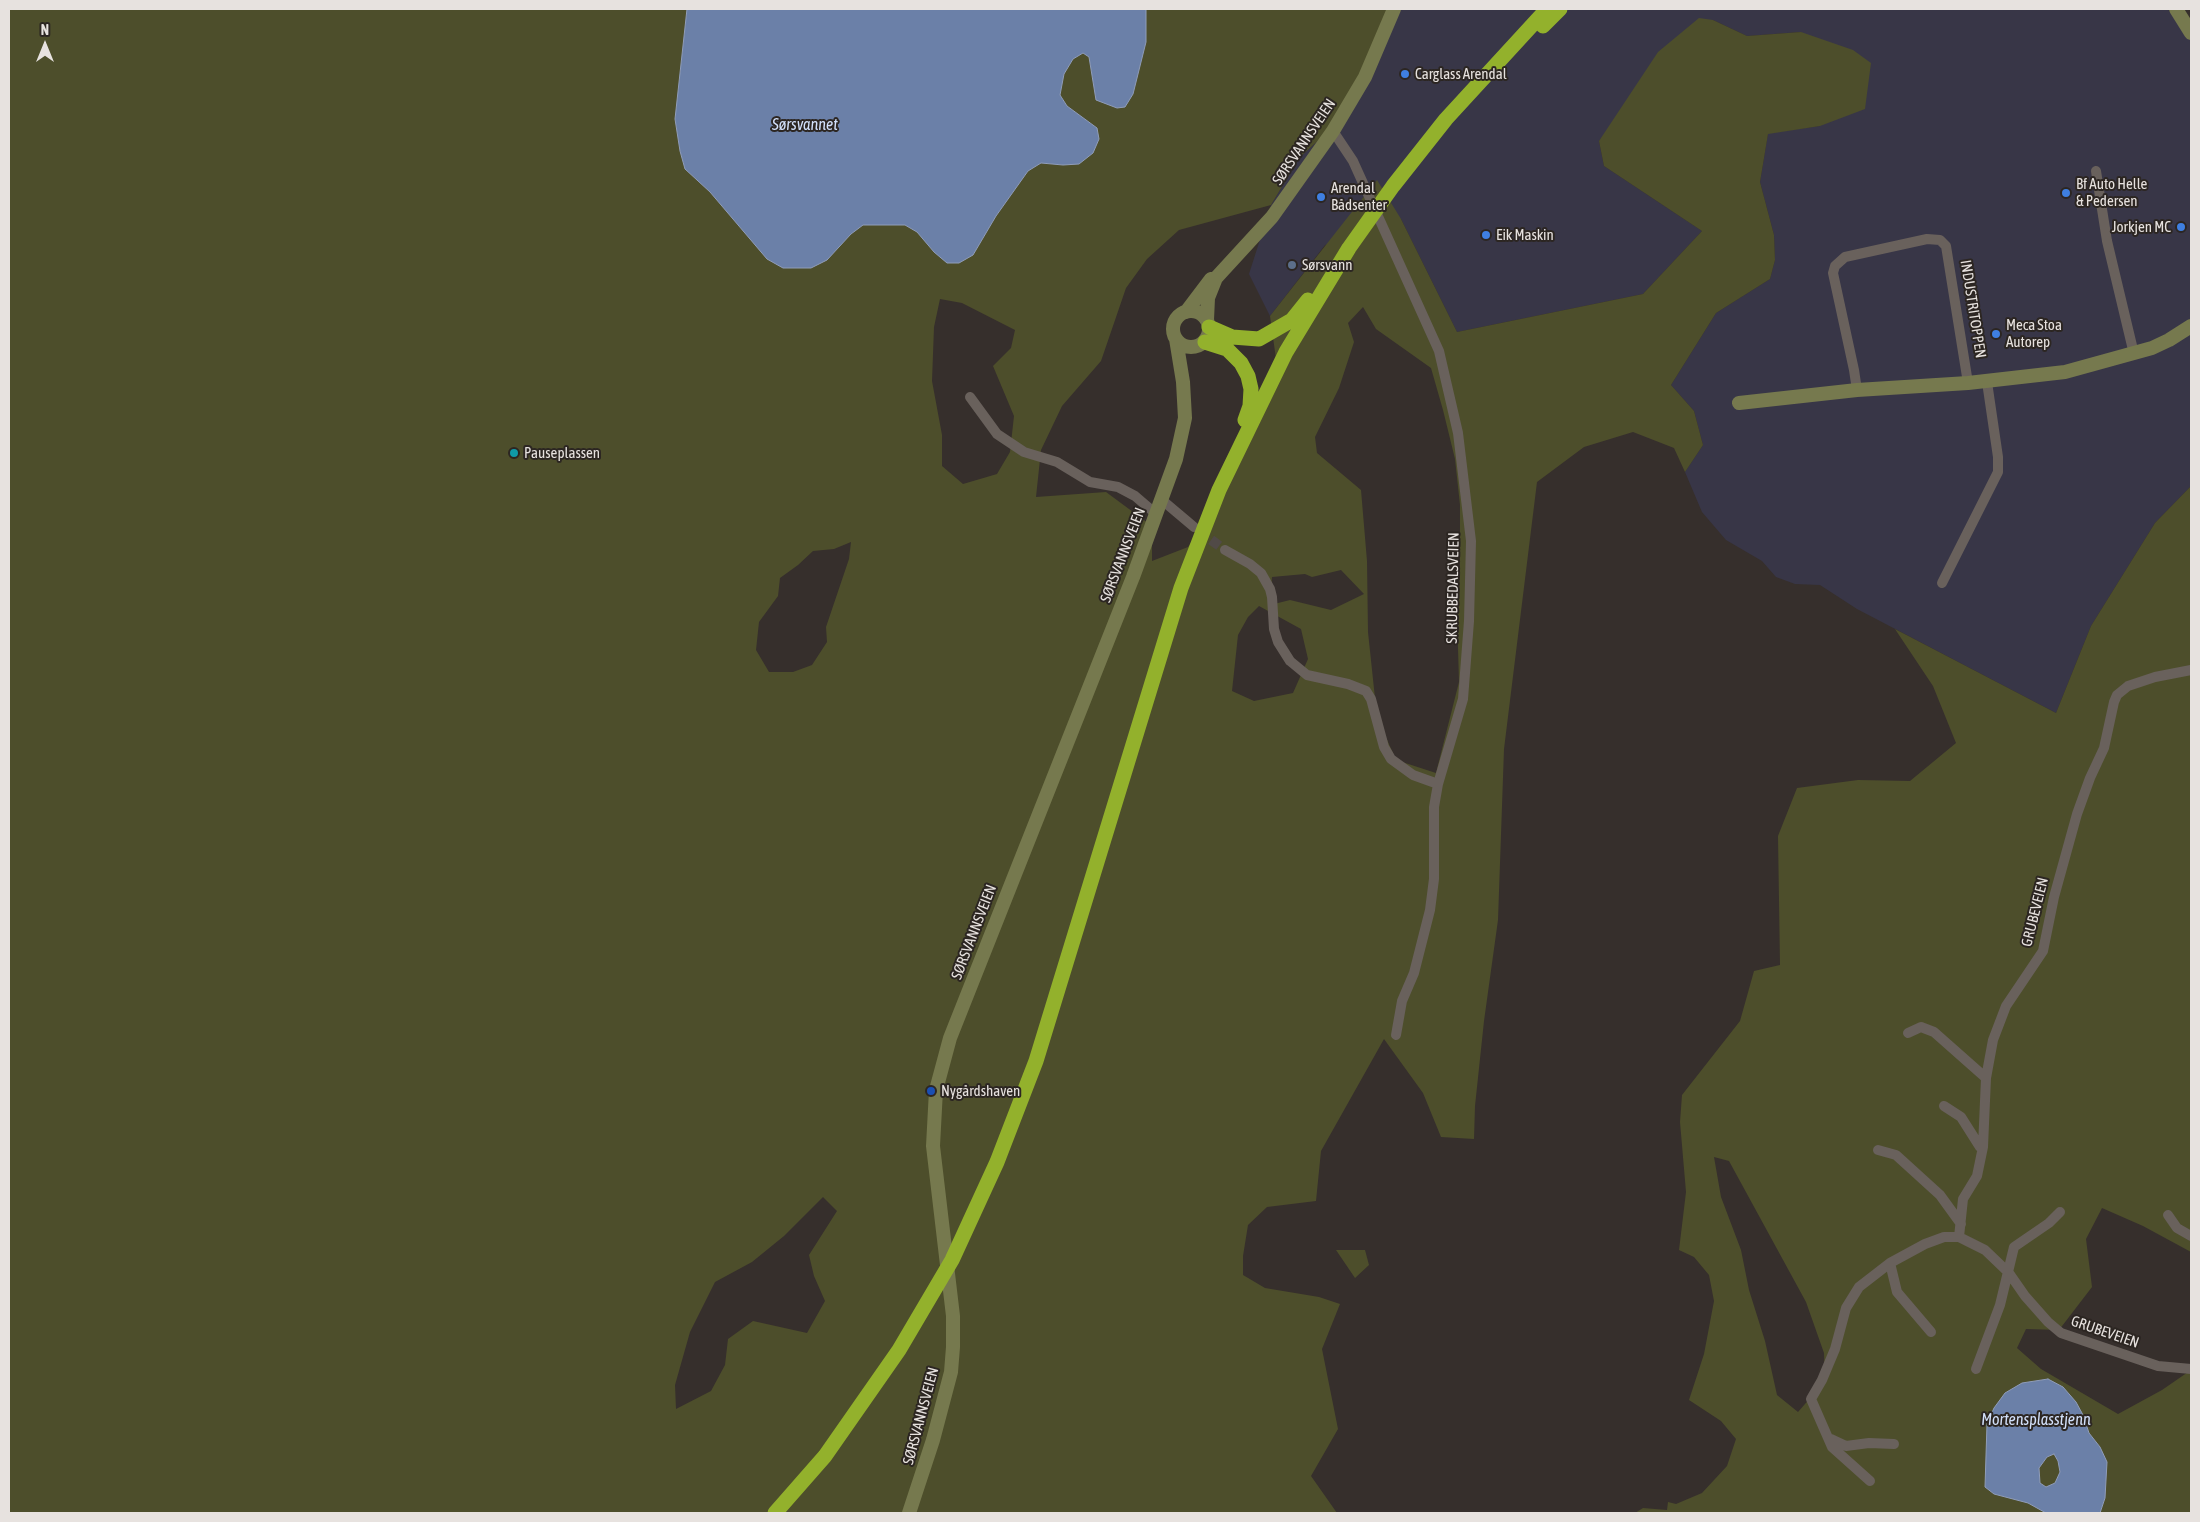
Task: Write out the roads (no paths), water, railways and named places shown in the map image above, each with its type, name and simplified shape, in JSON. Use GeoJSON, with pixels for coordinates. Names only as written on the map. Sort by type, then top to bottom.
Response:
{"type":"FeatureCollection","features":[{"type":"Feature","properties":{"kind":"highway"},"geometry":{"type":"LineString","coordinates":[[1219,490],[1286,352],[1353,251],[1446,119],[1547,9]]}},
{"type":"Feature","properties":{"kind":"highway"},"geometry":{"type":"LineString","coordinates":[[1396,189],[1560,9]]}},
{"type":"Feature","properties":{"kind":"highway"},"geometry":{"type":"LineString","coordinates":[[1205,334],[1244,339],[1259,339],[1267,336],[1292,320],[1353,251]]}},
{"type":"Feature","properties":{"kind":"highway"},"geometry":{"type":"LineString","coordinates":[[792,1509],[852,1433],[903,1360],[954,1272],[1003,1170],[1042,1069],[1188,597],[1217,518],[1250,445],[1292,362],[1353,251]]}},
{"type":"Feature","properties":{"kind":"highway"},"geometry":{"type":"LineString","coordinates":[[775,1513],[825,1456],[899,1350],[952,1260],[997,1162],[1036,1061],[1181,588],[1250,406],[1251,389],[1248,376],[1241,362],[1227,349],[1205,334]]}},
{"type":"Feature","properties":{"kind":"main road","name":"SØRSVANNSVEIEN"},"geometry":{"type":"LineString","coordinates":[[1183,382],[1192,355],[1205,334],[1208,298],[1216,278],[1272,217],[1333,130],[1365,77],[1394,9]]}},
{"type":"Feature","properties":{"kind":"main road"},"geometry":{"type":"LineString","coordinates":[[2176,9],[2191,33]]}},
{"type":"Feature","properties":{"kind":"main road","name":"SØRSVANNSVEIEN"},"geometry":{"type":"LineString","coordinates":[[1186,312],[1212,279],[1216,278]]}},
{"type":"Feature","properties":{"kind":"main road"},"geometry":{"type":"LineString","coordinates":[[1186,312],[1198,312],[1205,334],[1195,347],[1184,346],[1176,339],[1174,323],[1186,312]]}},
{"type":"Feature","properties":{"kind":"main road"},"geometry":{"type":"LineString","coordinates":[[1739,403],[1857,390],[1987,382],[2065,372],[2134,354],[2169,340],[2191,326]]}},
{"type":"Feature","properties":{"kind":"main road","name":"SØRSVANNSVEIEN"},"geometry":{"type":"LineString","coordinates":[[910,1513],[933,1440],[951,1372],[953,1316],[933,1146],[933,1114],[936,1090],[950,1038],[1162,500],[1176,459],[1184,428],[1183,382],[1176,339]]}},
{"type":"Feature","properties":{"kind":"street","name":"SKRUBBEDALSVEIEN"},"geometry":{"type":"LineString","coordinates":[[1333,130],[1353,162],[1439,351],[1458,433],[1471,541],[1469,622],[1463,699],[1438,784],[1434,807],[1434,879],[1430,910],[1414,973],[1402,1001],[1396,1035]]}},
{"type":"Feature","properties":{"kind":"street"},"geometry":{"type":"LineString","coordinates":[[2096,171],[2107,241],[2134,354]]}},
{"type":"Feature","properties":{"kind":"street","name":"INDUSTRITOPPEN"},"geometry":{"type":"LineString","coordinates":[[1857,390],[1833,273],[1835,266],[1845,257],[1927,239],[1940,240],[1946,246],[1968,383]]}},
{"type":"Feature","properties":{"kind":"street"},"geometry":{"type":"LineString","coordinates":[[1942,583],[1998,472],[1998,457],[1987,382]]}},
{"type":"Feature","properties":{"kind":"street"},"geometry":{"type":"LineString","coordinates":[[970,397],[997,434],[1024,452],[1057,462],[1090,482],[1118,488],[1135,496],[1156,514]]}},
{"type":"Feature","properties":{"kind":"street"},"geometry":{"type":"LineString","coordinates":[[1162,500],[1194,528]]}},
{"type":"Feature","properties":{"kind":"street"},"geometry":{"type":"LineString","coordinates":[[1225,550],[1250,564],[1261,573],[1270,589],[1274,629],[1278,642],[1290,661],[1306,675],[1348,684],[1366,691],[1371,699],[1384,747],[1391,759],[1413,775],[1438,784]]}},
{"type":"Feature","properties":{"kind":"street","name":"GRUBEVEIEN"},"geometry":{"type":"LineString","coordinates":[[2191,670],[2155,677],[2128,686],[2117,695],[2104,748],[2090,778],[2077,814],[2054,897],[2043,951],[2006,1006],[1993,1040],[1986,1078],[1983,1147],[1977,1176],[1963,1199],[1959,1237],[1985,1250],[2009,1273],[2042,1316],[2061,1333],[2158,1366],[2191,1368]]}},
{"type":"Feature","properties":{"kind":"street"},"geometry":{"type":"LineString","coordinates":[[1908,1033],[1922,1027],[1934,1032],[1986,1078]]}},
{"type":"Feature","properties":{"kind":"street"},"geometry":{"type":"LineString","coordinates":[[1944,1106],[1961,1116],[1980,1146],[1983,1147]]}},
{"type":"Feature","properties":{"kind":"street"},"geometry":{"type":"LineString","coordinates":[[1878,1150],[1896,1155],[1940,1195],[1961,1224]]}},
{"type":"Feature","properties":{"kind":"street"},"geometry":{"type":"LineString","coordinates":[[1976,1369],[2000,1305],[2014,1246],[2049,1223],[2060,1212]]}},
{"type":"Feature","properties":{"kind":"street"},"geometry":{"type":"LineString","coordinates":[[2168,1215],[2177,1228],[2191,1236]]}},
{"type":"Feature","properties":{"kind":"street"},"geometry":{"type":"LineString","coordinates":[[1870,1481],[1832,1447],[1811,1399],[1822,1380],[1835,1349],[1846,1308],[1859,1287],[1890,1263],[1925,1244],[1944,1237],[1959,1237]]}},
{"type":"Feature","properties":{"kind":"street"},"geometry":{"type":"LineString","coordinates":[[1890,1263],[1897,1292],[1931,1332]]}},
{"type":"Feature","properties":{"kind":"street"},"geometry":{"type":"LineString","coordinates":[[1828,1437],[1846,1446],[1869,1442],[1894,1444]]}},
{"type":"Feature","properties":{"kind":"water","name":"Sørsvannet"},"geometry":{"type":"Polygon","coordinates":[[[687,9],[1146,9],[1146,42],[1133,94],[1125,107],[1117,108],[1096,100],[1089,57],[1083,53],[1073,59],[1064,74],[1060,95],[1067,106],[1097,128],[1099,139],[1093,153],[1079,164],[1041,163],[1028,171],[996,216],[973,255],[959,263],[947,263],[934,252],[917,232],[905,225],[863,225],[851,234],[827,260],[811,268],[783,268],[767,259],[710,192],[685,169],[675,119],[687,9]]]}},
{"type":"Feature","properties":{"kind":"water","name":"Mortensplasstjenn"},"geometry":{"type":"Polygon","coordinates":[[[2048,1379],[2063,1387],[2076,1402],[2089,1433],[2100,1447],[2107,1462],[2105,1498],[2100,1513],[2046,1513],[2028,1503],[1994,1494],[1985,1487],[1987,1424],[1994,1408],[2005,1393],[2022,1383],[2048,1379]],[[2054,1454],[2047,1457],[2039,1468],[2040,1483],[2046,1487],[2055,1483],[2060,1472],[2058,1461],[2054,1454]]]}},
{"type":"Feature","properties":{"kind":"tunnel"},"geometry":{"type":"LineString","coordinates":[[1199,531],[1225,550]]}},
{"type":"Feature","properties":{"kind":"place","name":"Carglass Arendal"},"geometry":{"type":"Point","coordinates":[1405,74]}},
{"type":"Feature","properties":{"kind":"place","name":"Bf Auto Helle & Pedersen"},"geometry":{"type":"Point","coordinates":[2066,193]}},
{"type":"Feature","properties":{"kind":"place","name":"Arendal Bådsenter"},"geometry":{"type":"Point","coordinates":[1321,197]}},
{"type":"Feature","properties":{"kind":"place","name":"Jorkjen MC"},"geometry":{"type":"Point","coordinates":[2181,227]}},
{"type":"Feature","properties":{"kind":"place","name":"Eik Maskin"},"geometry":{"type":"Point","coordinates":[1486,235]}},
{"type":"Feature","properties":{"kind":"place","name":"Sørsvann"},"geometry":{"type":"Point","coordinates":[1292,265]}},
{"type":"Feature","properties":{"kind":"place","name":"Meca Stoa Autorep"},"geometry":{"type":"Point","coordinates":[1996,334]}},
{"type":"Feature","properties":{"kind":"place","name":"Pauseplassen"},"geometry":{"type":"Point","coordinates":[514,453]}},
{"type":"Feature","properties":{"kind":"place","name":"Nygårdshaven"},"geometry":{"type":"Point","coordinates":[931,1091]}}]}
